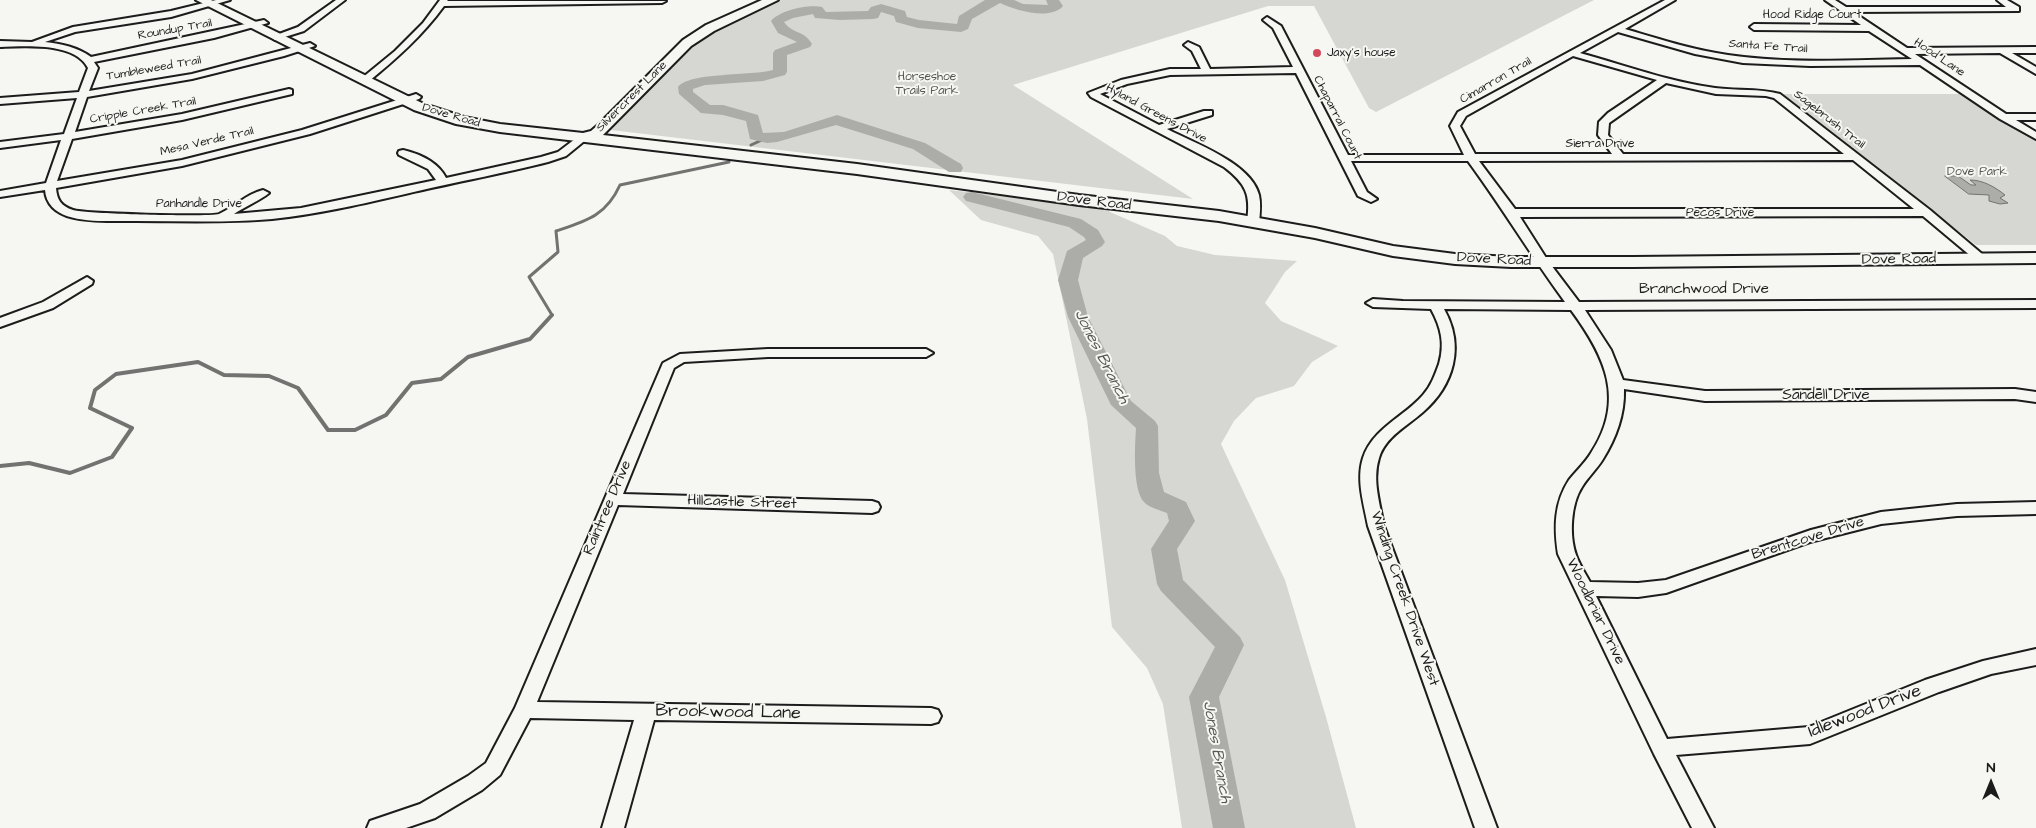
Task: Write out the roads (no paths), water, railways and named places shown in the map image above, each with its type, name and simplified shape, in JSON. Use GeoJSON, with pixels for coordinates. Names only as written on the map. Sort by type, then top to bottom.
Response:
{"type":"FeatureCollection","features":[{"type":"Feature","properties":{"kind":"main road","name":"Silvercrest Lane"},"geometry":{"type":"LineString","coordinates":[[588,135],[662,53],[678,40],[707,23],[758,0]]}},
{"type":"Feature","properties":{"kind":"main road","name":"Silvercrest Lane"},"geometry":{"type":"LineString","coordinates":[[588,135],[687,43],[717,25],[772,0]]}},
{"type":"Feature","properties":{"kind":"main road","name":"Dove Road"},"geometry":{"type":"LineString","coordinates":[[215,1],[444,117],[480,125],[588,135],[708,153],[724,153],[958,182],[1083,192],[1254,217],[1317,229],[1401,252],[1455,258],[1540,258],[1976,254],[2036,249]]}},
{"type":"Feature","properties":{"kind":"main road","name":"Dove Road"},"geometry":{"type":"LineString","coordinates":[[1976,254],[2036,258]]}},
{"type":"Feature","properties":{"kind":"street"},"geometry":{"type":"LineString","coordinates":[[280,35],[306,25],[341,0]]}},
{"type":"Feature","properties":{"kind":"street","name":"Cimarron Trail"},"geometry":{"type":"LineString","coordinates":[[1540,258],[1513,214],[1464,146],[1455,126],[1462,114],[1480,102],[1671,0]]}},
{"type":"Feature","properties":{"kind":"street","name":"Hood Lane"},"geometry":{"type":"LineString","coordinates":[[1828,0],[2004,117],[2036,136]]}},
{"type":"Feature","properties":{"kind":"street"},"geometry":{"type":"LineString","coordinates":[[1845,10],[2016,8],[2001,0]]}},
{"type":"Feature","properties":{"kind":"street"},"geometry":{"type":"LineString","coordinates":[[32,44],[68,31],[171,14],[215,1]]}},
{"type":"Feature","properties":{"kind":"street"},"geometry":{"type":"LineString","coordinates":[[368,78],[398,53],[426,25],[442,2],[662,1]]}},
{"type":"Feature","properties":{"kind":"street","name":"Chaparral Court"},"geometry":{"type":"LineString","coordinates":[[1268,20],[1277,26],[1362,194],[1371,199]]}},
{"type":"Feature","properties":{"kind":"street","name":"Roundup Trail"},"geometry":{"type":"LineString","coordinates":[[89,60],[259,24]]}},
{"type":"Feature","properties":{"kind":"street","name":"Hood Ridge Court"},"geometry":{"type":"LineString","coordinates":[[1754,27],[1870,28]]}},
{"type":"Feature","properties":{"kind":"street","name":"Santa Fe Trail"},"geometry":{"type":"LineString","coordinates":[[1616,29],[1688,49],[1741,60],[1785,62],[1922,62]]}},
{"type":"Feature","properties":{"kind":"street"},"geometry":{"type":"LineString","coordinates":[[0,44],[32,44],[68,49],[89,60],[93,68],[50,186]]}},
{"type":"Feature","properties":{"kind":"street"},"geometry":{"type":"LineString","coordinates":[[1188,45],[1196,49],[1206,70]]}},
{"type":"Feature","properties":{"kind":"street","name":"Tumbleweed Trail"},"geometry":{"type":"LineString","coordinates":[[0,101],[84,94],[204,73],[305,47]]}},
{"type":"Feature","properties":{"kind":"street"},"geometry":{"type":"LineString","coordinates":[[2000,50],[2036,71]]}},
{"type":"Feature","properties":{"kind":"street"},"geometry":{"type":"LineString","coordinates":[[1905,51],[2036,50]]}},
{"type":"Feature","properties":{"kind":"street","name":"Sagebrush Trail"},"geometry":{"type":"LineString","coordinates":[[1572,53],[1664,80],[1716,91],[1772,94],[1783,100],[1856,157],[1976,254]]}},
{"type":"Feature","properties":{"kind":"street","name":"Hyland Greens Drive"},"geometry":{"type":"LineString","coordinates":[[1254,217],[1255,196],[1250,186],[1240,174],[1228,165],[1094,96],[1093,93],[1102,88],[1152,75],[1206,70],[1298,70]]}},
{"type":"Feature","properties":{"kind":"street"},"geometry":{"type":"LineString","coordinates":[[1620,158],[1603,135],[1604,122],[1664,80]]}},
{"type":"Feature","properties":{"kind":"street","name":"Cripple Creek Trail"},"geometry":{"type":"LineString","coordinates":[[0,145],[69,137],[162,121],[289,92]]}},
{"type":"Feature","properties":{"kind":"street","name":"Mesa Verde Trail"},"geometry":{"type":"LineString","coordinates":[[0,194],[182,163],[313,130],[411,99]]}},
{"type":"Feature","properties":{"kind":"street"},"geometry":{"type":"LineString","coordinates":[[1157,128],[1208,113]]}},
{"type":"Feature","properties":{"kind":"street"},"geometry":{"type":"LineString","coordinates":[[2004,117],[2036,117]]}},
{"type":"Feature","properties":{"kind":"street","name":"Panhandle Drive"},"geometry":{"type":"LineString","coordinates":[[50,186],[51,200],[55,206],[70,214],[106,217],[222,218],[294,213],[554,157],[588,135]]}},
{"type":"Feature","properties":{"kind":"street"},"geometry":{"type":"LineString","coordinates":[[1720,147],[1732,157]]}},
{"type":"Feature","properties":{"kind":"street"},"geometry":{"type":"LineString","coordinates":[[403,153],[432,166],[440,173],[442,182]]}},
{"type":"Feature","properties":{"kind":"street","name":"Sierra Drive"},"geometry":{"type":"LineString","coordinates":[[1343,158],[1856,157]]}},
{"type":"Feature","properties":{"kind":"street"},"geometry":{"type":"LineString","coordinates":[[222,218],[247,200],[263,193]]}},
{"type":"Feature","properties":{"kind":"street","name":"Pecos Drive"},"geometry":{"type":"LineString","coordinates":[[1513,214],[1926,212]]}},
{"type":"Feature","properties":{"kind":"street","name":"Woodbriar Drive"},"geometry":{"type":"LineString","coordinates":[[1540,258],[1575,306],[1612,365],[1617,384],[1616,412],[1598,455],[1570,493],[1565,510],[1563,529],[1567,554],[1661,748],[1703,828]]}},
{"type":"Feature","properties":{"kind":"street"},"geometry":{"type":"LineString","coordinates":[[0,323],[48,305],[87,281]]}},
{"type":"Feature","properties":{"kind":"street","name":"Branchwood Drive"},"geometry":{"type":"LineString","coordinates":[[1373,303],[1575,306],[2036,304]]}},
{"type":"Feature","properties":{"kind":"street","name":"Winding Creek Drive West"},"geometry":{"type":"LineString","coordinates":[[1435,305],[1444,321],[1450,341],[1450,352],[1441,381],[1424,403],[1392,428],[1372,455],[1369,465],[1369,493],[1376,526],[1486,828]]}},
{"type":"Feature","properties":{"kind":"street","name":"Raintree Drive"},"geometry":{"type":"LineString","coordinates":[[378,828],[427,811],[474,783],[493,769],[524,710],[664,371],[668,366],[680,358],[768,353],[926,353]]}},
{"type":"Feature","properties":{"kind":"street","name":"Sandell Drive"},"geometry":{"type":"LineString","coordinates":[[1617,384],[1705,396],[2015,394],[2036,397]]}},
{"type":"Feature","properties":{"kind":"street","name":"Hillcastle Street"},"geometry":{"type":"LineString","coordinates":[[612,499],[872,507]]}},
{"type":"Feature","properties":{"kind":"street","name":"Brentcove Drive"},"geometry":{"type":"LineString","coordinates":[[1583,589],[1630,590],[1656,588],[1685,580],[1755,554],[1829,530],[1893,515],[1952,509],[2036,508]]}},
{"type":"Feature","properties":{"kind":"street","name":"Idlewood Drive"},"geometry":{"type":"LineString","coordinates":[[1661,748],[1810,735],[1932,686],[1990,666],[2036,657]]}},
{"type":"Feature","properties":{"kind":"street","name":"Brookwood Lane"},"geometry":{"type":"LineString","coordinates":[[524,710],[931,716]]}},
{"type":"Feature","properties":{"kind":"street"},"geometry":{"type":"LineString","coordinates":[[613,828],[648,711]]}},
{"type":"Feature","properties":{"kind":"waterway","name":"Jones Branch"},"geometry":{"type":"LineString","coordinates":[[955,168],[919,146],[837,120],[777,138],[756,136],[753,118],[723,110],[706,110],[686,94],[685,87],[703,81],[763,77],[780,72],[780,53],[805,44],[802,38],[783,30],[777,21],[789,15],[815,10],[818,10],[820,15],[826,16],[873,15],[875,10],[881,8],[900,14],[901,19],[918,24],[961,28],[964,19],[979,8],[996,0]]}},
{"type":"Feature","properties":{"kind":"waterway","name":"Jones Branch"},"geometry":{"type":"LineString","coordinates":[[1004,0],[1021,8],[1050,9],[1057,6],[1052,0]]}},
{"type":"Feature","properties":{"kind":"waterway"},"geometry":{"type":"LineString","coordinates":[[751,145],[764,139]]}},
{"type":"Feature","properties":{"kind":"waterway"},"geometry":{"type":"LineString","coordinates":[[552,315],[529,277],[558,252],[556,231],[577,224],[602,211],[620,185],[729,162]]}},
{"type":"Feature","properties":{"kind":"waterway","name":"Jones Branch"},"geometry":{"type":"LineString","coordinates":[[972,197],[1075,223],[1092,234],[1096,242],[1074,255],[1068,280],[1078,317],[1122,405],[1147,426],[1147,473],[1153,497],[1177,508],[1182,521],[1164,549],[1170,584],[1230,645],[1204,697],[1229,828]]}},
{"type":"Feature","properties":{"kind":"waterway"},"geometry":{"type":"LineString","coordinates":[[0,466],[29,463],[70,473],[112,457],[132,428],[90,408],[95,390],[116,374],[198,362],[224,375],[269,376],[298,388],[328,430],[355,430],[386,415],[412,383],[441,379],[468,357],[530,339],[552,315]]}},
{"type":"Feature","properties":{"kind":"place","name":"Jaxy's house"},"geometry":{"type":"Point","coordinates":[1317,53]}},
{"type":"Feature","properties":{"kind":"park label","name":"Horseshoe Trails Park"},"geometry":{"type":"Point","coordinates":[927,84]}},
{"type":"Feature","properties":{"kind":"park label","name":"Dove Park"},"geometry":{"type":"Point","coordinates":[1977,172]}}]}
